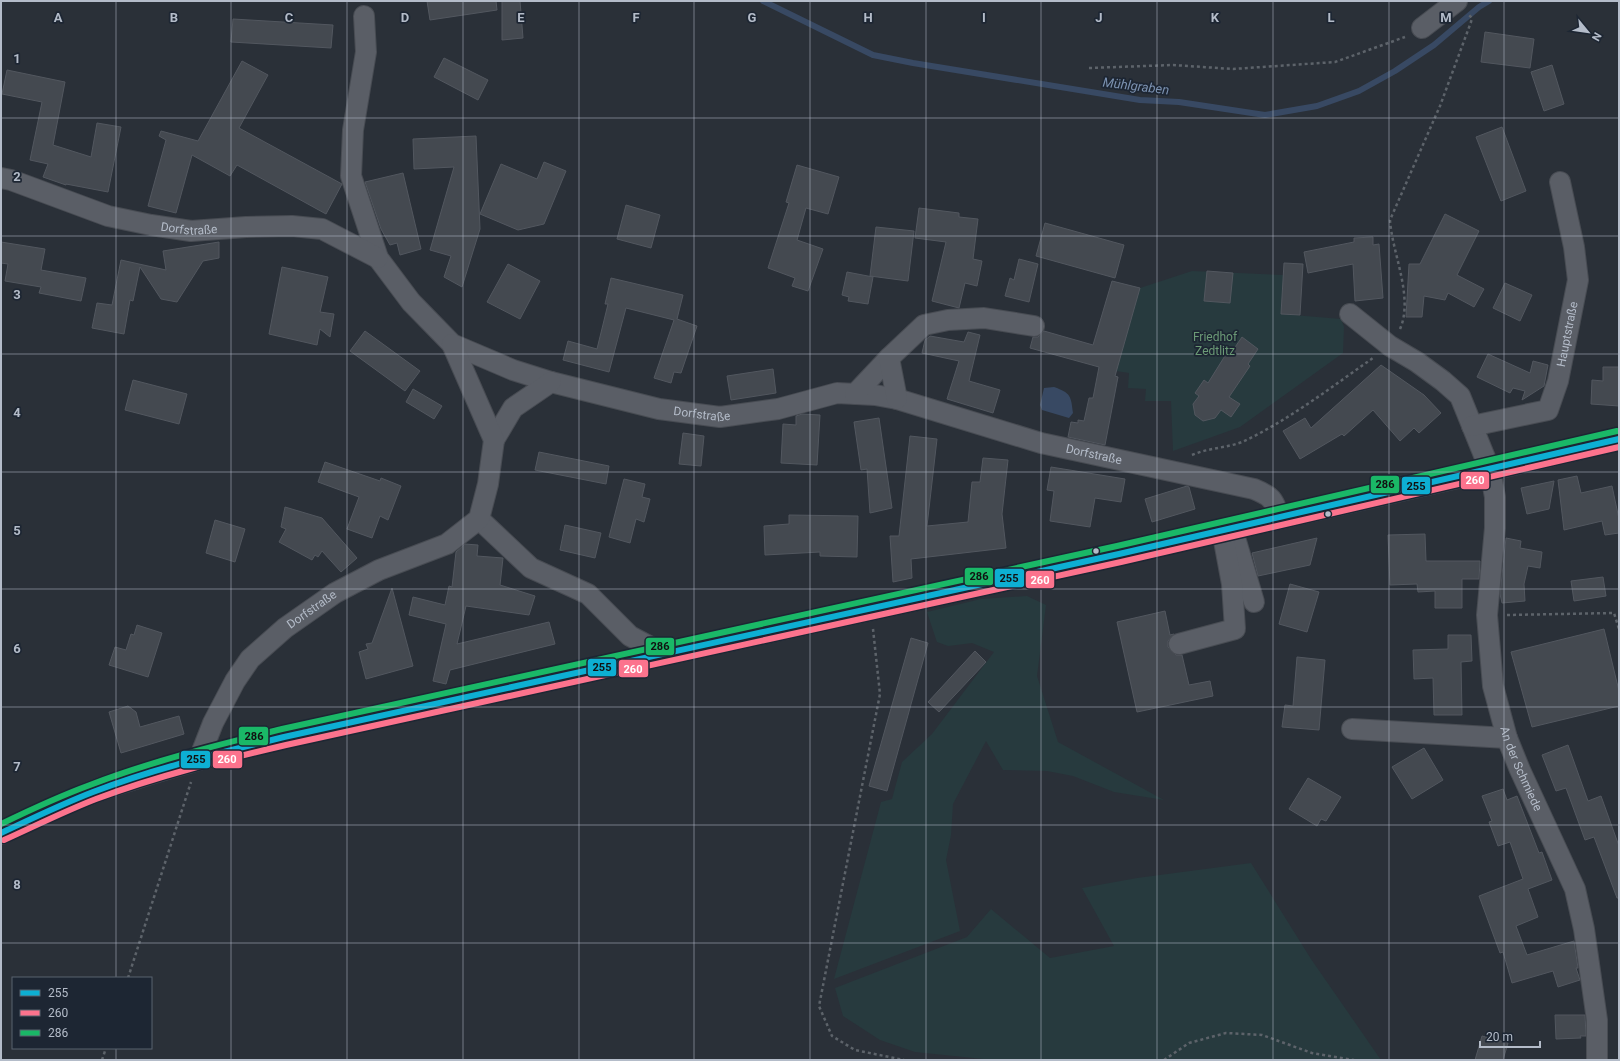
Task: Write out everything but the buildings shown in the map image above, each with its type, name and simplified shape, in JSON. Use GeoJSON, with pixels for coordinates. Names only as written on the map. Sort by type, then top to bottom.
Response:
{"type":"FeatureCollection","features":[{"type":"Feature","properties":{"kind":"main road"},"geometry":{"type":"LineString","coordinates":[[1,833],[73,800],[124,781],[199,759],[284,737],[872,608],[1619,440]]}},
{"type":"Feature","properties":{"kind":"street"},"geometry":{"type":"LineString","coordinates":[[1422,28],[1462,7]]}},
{"type":"Feature","properties":{"kind":"street","name":"Dorfstraße"},"geometry":{"type":"LineString","coordinates":[[364,16],[366,52],[353,130],[351,176],[378,258],[411,302],[452,344],[494,440]]}},
{"type":"Feature","properties":{"kind":"street","name":"Dorfstraße"},"geometry":{"type":"LineString","coordinates":[[1,178],[11,180],[108,216],[151,225],[191,231],[246,227],[292,226],[322,229],[378,258]]}},
{"type":"Feature","properties":{"kind":"street","name":"Hauptstraße"},"geometry":{"type":"LineString","coordinates":[[1472,426],[1548,410],[1558,380],[1578,280],[1574,247],[1560,182]]}},
{"type":"Feature","properties":{"kind":"street"},"geometry":{"type":"LineString","coordinates":[[1350,314],[1390,346],[1417,362],[1443,381],[1460,396],[1490,470]]}},
{"type":"Feature","properties":{"kind":"street"},"geometry":{"type":"LineString","coordinates":[[855,394],[889,358],[924,325],[948,320],[984,318],[1034,326]]}},
{"type":"Feature","properties":{"kind":"street","name":"Dorfstraße"},"geometry":{"type":"LineString","coordinates":[[452,344],[513,370],[550,382],[658,410],[720,417],[778,409],[837,393],[875,395],[896,399],[1041,443],[1254,489],[1267,494],[1275,502],[1279,517]]}},
{"type":"Feature","properties":{"kind":"street"},"geometry":{"type":"LineString","coordinates":[[889,358],[896,399]]}},
{"type":"Feature","properties":{"kind":"street"},"geometry":{"type":"LineString","coordinates":[[550,382],[513,408],[494,440],[488,484],[479,519],[531,568],[588,594],[630,636],[664,654]]}},
{"type":"Feature","properties":{"kind":"street","name":"An der Schmiede"},"geometry":{"type":"LineString","coordinates":[[1490,470],[1495,497],[1495,520],[1486,615],[1493,686],[1507,738],[1520,770],[1575,889],[1584,929],[1597,1020],[1598,1060]]}},
{"type":"Feature","properties":{"kind":"street","name":"Dorfstraße"},"geometry":{"type":"LineString","coordinates":[[199,759],[213,723],[235,681],[250,659],[285,628],[335,593],[379,570],[446,544],[479,519]]}},
{"type":"Feature","properties":{"kind":"street"},"geometry":{"type":"LineString","coordinates":[[1227,529],[1254,602]]}},
{"type":"Feature","properties":{"kind":"street"},"geometry":{"type":"LineString","coordinates":[[1179,644],[1235,629],[1227,529]]}},
{"type":"Feature","properties":{"kind":"street"},"geometry":{"type":"LineString","coordinates":[[1352,729],[1507,738]]}},
{"type":"Feature","properties":{"kind":"path"},"geometry":{"type":"LineString","coordinates":[[1182,473],[1185,460],[1193,454],[1220,449],[1242,442],[1266,429],[1321,395],[1390,346],[1401,326],[1404,306],[1399,266],[1391,236],[1390,220],[1440,106],[1450,75],[1463,45],[1472,18],[1462,7]]}},
{"type":"Feature","properties":{"kind":"path"},"geometry":{"type":"LineString","coordinates":[[1089,68],[1173,65],[1233,69],[1335,62],[1399,40],[1422,28]]}},
{"type":"Feature","properties":{"kind":"path"},"geometry":{"type":"LineString","coordinates":[[872,608],[880,694],[819,1006],[832,1036],[855,1050],[904,1060]]}},
{"type":"Feature","properties":{"kind":"path"},"geometry":{"type":"LineString","coordinates":[[1486,615],[1614,613],[1619,629]]}},
{"type":"Feature","properties":{"kind":"path"},"geometry":{"type":"LineString","coordinates":[[128,977],[199,759]]}},
{"type":"Feature","properties":{"kind":"path"},"geometry":{"type":"LineString","coordinates":[[1164,1060],[1189,1043],[1226,1033],[1262,1035],[1312,1053],[1354,1060]]}},
{"type":"Feature","properties":{"kind":"path"},"geometry":{"type":"LineString","coordinates":[[102,1060],[106,1049]]}},
{"type":"Feature","properties":{"kind":"green space","name":"Friedhof Zedtlitz"},"geometry":{"type":"Polygon","coordinates":[[[1192,271],[1284,275],[1281,314],[1341,319],[1344,327],[1343,353],[1240,427],[1173,451],[1171,401],[1145,401],[1146,389],[1128,388],[1129,373],[1116,371],[1140,288],[1192,271]]]}},
{"type":"Feature","properties":{"kind":"green space"},"geometry":{"type":"Polygon","coordinates":[[[1027,596],[1046,605],[1037,676],[1058,742],[1164,800],[1114,792],[1073,776],[1047,771],[1003,770],[986,741],[953,804],[951,835],[946,860],[960,931],[834,979],[881,802],[892,799],[902,762],[932,734],[994,652],[972,643],[948,646],[937,642],[927,612],[981,599],[1027,596]]]}},
{"type":"Feature","properties":{"kind":"green space"},"geometry":{"type":"Polygon","coordinates":[[[1251,863],[1311,959],[1381,1060],[993,1060],[915,1052],[880,1040],[843,1016],[835,988],[967,937],[991,909],[1050,958],[1114,946],[1082,888],[1137,878],[1251,863]]]}},
{"type":"Feature","properties":{"kind":"water"},"geometry":{"type":"Polygon","coordinates":[[[1054,387],[1067,393],[1071,399],[1073,413],[1069,418],[1042,410],[1040,405],[1044,388],[1054,387]]]}},
{"type":"Feature","properties":{"kind":"waterway","name":"Mühlgraben"},"geometry":{"type":"LineString","coordinates":[[763,1],[873,55],[913,63],[1140,100],[1179,102],[1265,115],[1317,106],[1359,91],[1395,71],[1434,45],[1479,7],[1489,1]]}},
{"type":"Feature","properties":{"kind":"transit line","name":"286"},"geometry":{"type":"LineString","coordinates":[[1,824],[56,798],[113,776],[185,754],[282,729],[1117,546],[1617,431]]}},
{"type":"Feature","properties":{"kind":"transit line","name":"255"},"geometry":{"type":"LineString","coordinates":[[1,833],[116,783],[188,762],[284,737],[1119,554],[1619,439]]}},
{"type":"Feature","properties":{"kind":"transit line","name":"260"},"geometry":{"type":"LineString","coordinates":[[4,840],[73,808],[119,791],[190,769],[286,745],[1121,562],[1619,447]]}}]}
